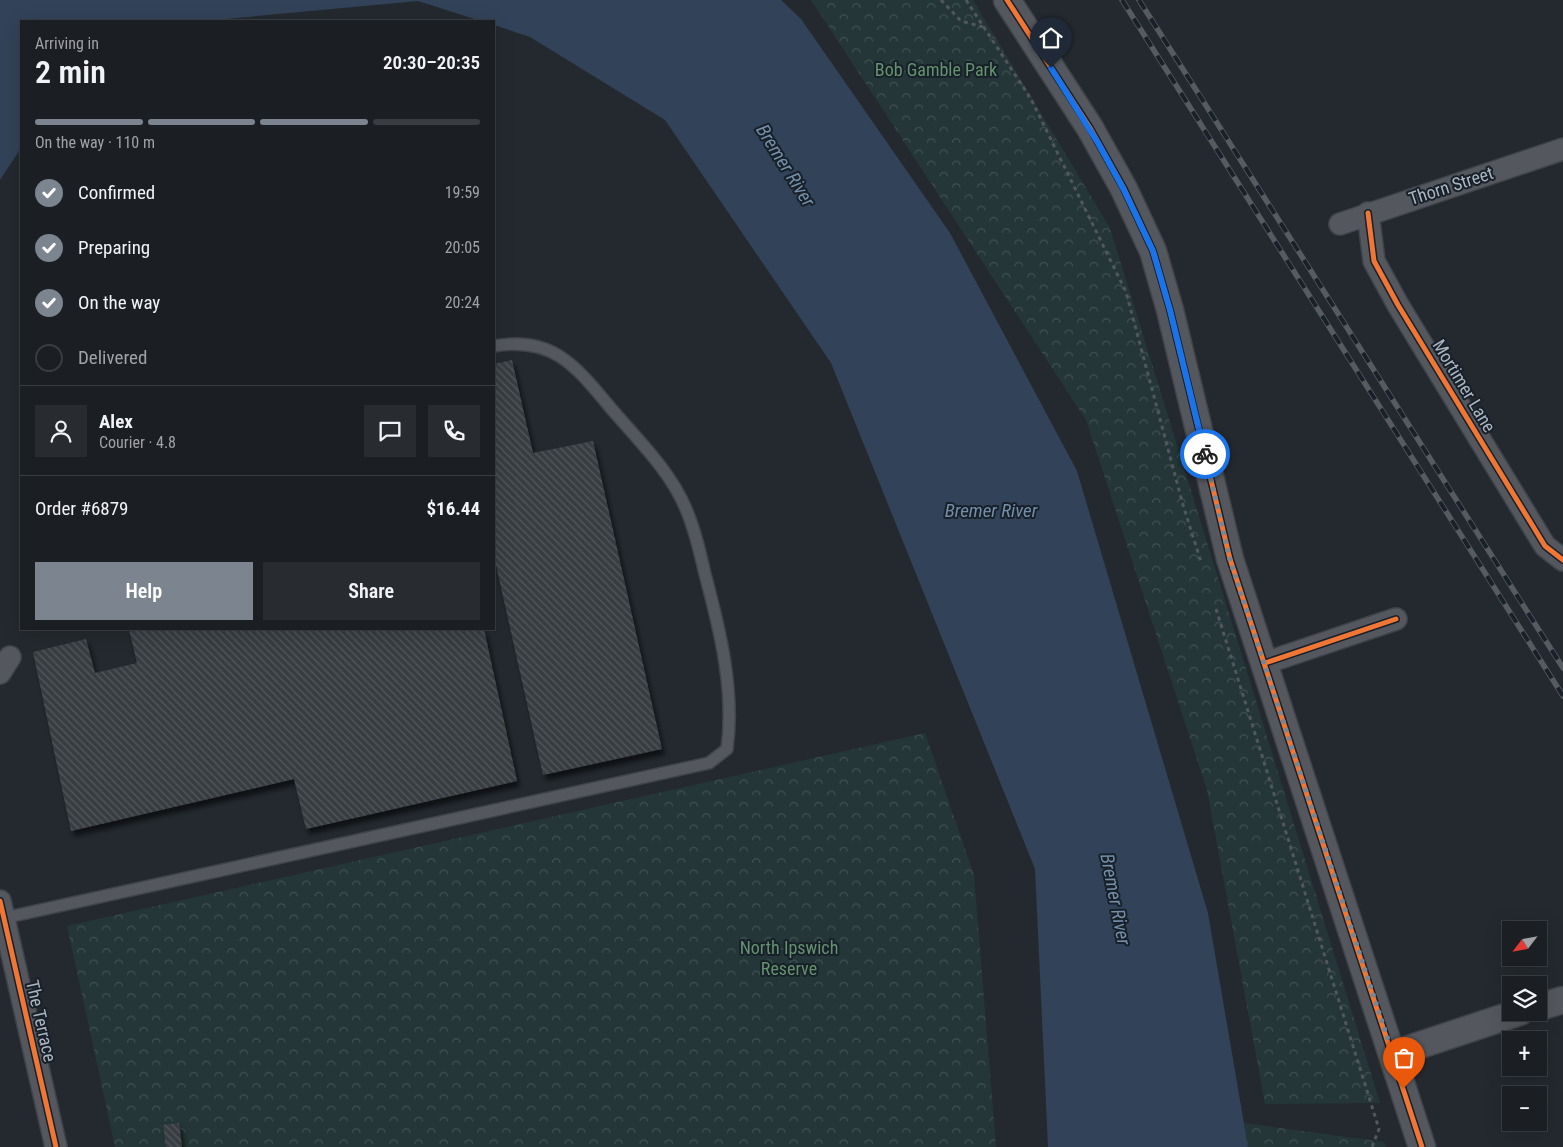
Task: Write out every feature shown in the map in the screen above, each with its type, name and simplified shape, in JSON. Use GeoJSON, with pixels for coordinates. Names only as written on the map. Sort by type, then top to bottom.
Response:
{"type":"FeatureCollection","features":[{"type":"Feature","properties":{"kind":"street"},"geometry":{"type":"LineString","coordinates":[[1007,0],[1090,128],[1124,190],[1153,251],[1170,310],[1230,560],[1422,1147]]}},
{"type":"Feature","properties":{"kind":"street","name":"Thorn Street"},"geometry":{"type":"LineString","coordinates":[[1340,224],[1563,149]]}},
{"type":"Feature","properties":{"kind":"street","name":"Mortimer Lane"},"geometry":{"type":"LineString","coordinates":[[1368,214],[1374,261],[1398,305],[1545,546],[1563,560]]}},
{"type":"Feature","properties":{"kind":"street"},"geometry":{"type":"LineString","coordinates":[[1265,663],[1396,619]]}},
{"type":"Feature","properties":{"kind":"street","name":"The Terrace"},"geometry":{"type":"LineString","coordinates":[[2,909],[56,1147]]}},
{"type":"Feature","properties":{"kind":"street"},"geometry":{"type":"LineString","coordinates":[[1547,1005],[1563,1000]]}},
{"type":"Feature","properties":{"kind":"street"},"geometry":{"type":"LineString","coordinates":[[1393,1054],[1502,1018]]}},
{"type":"Feature","properties":{"kind":"lane"},"geometry":{"type":"LineString","coordinates":[[2,909],[709,763],[727,749],[730,728],[722,639],[686,508],[661,467],[576,367],[552,350],[532,344],[511,343],[495,346]]}},
{"type":"Feature","properties":{"kind":"path"},"geometry":{"type":"LineString","coordinates":[[941,0],[961,21],[984,27]]}},
{"type":"Feature","properties":{"kind":"path"},"geometry":{"type":"LineString","coordinates":[[966,0],[1031,99],[1126,292],[1183,505],[1204,571]]}},
{"type":"Feature","properties":{"kind":"path"},"geometry":{"type":"LineString","coordinates":[[1213,599],[1382,1138]]}},
{"type":"Feature","properties":{"kind":"path"},"geometry":{"type":"LineString","coordinates":[[1372,1147],[1379,1129]]}},
{"type":"Feature","properties":{"kind":"green space","name":"Bob Gamble Park"},"geometry":{"type":"Polygon","coordinates":[[[811,0],[973,0],[1110,228],[1380,1103],[1265,1104],[1207,790],[1086,420],[811,0]]]}},
{"type":"Feature","properties":{"kind":"green space","name":"North Ipswich Reserve"},"geometry":{"type":"Polygon","coordinates":[[[925,733],[974,875],[996,1147],[115,1147],[67,926],[925,733]]]}},
{"type":"Feature","properties":{"kind":"green space"},"geometry":{"type":"Polygon","coordinates":[[[1244,1123],[1384,1142],[1386,1147],[1248,1147],[1244,1123]]]}},
{"type":"Feature","properties":{"kind":"water","name":"Bremer River"},"geometry":{"type":"Polygon","coordinates":[[[0,0],[781,0],[801,19],[950,233],[1077,471],[1208,913],[1248,1147],[1048,1147],[1035,869],[831,363],[665,120],[530,37],[495,25],[495,20],[478,20],[418,1],[215,20],[20,20],[20,150],[0,180],[0,0]]]}},
{"type":"Feature","properties":{"kind":"building"},"geometry":{"type":"Polygon","coordinates":[[[512,360],[533,453],[593,441],[662,749],[543,775],[495,560],[495,364],[512,360]]]}},
{"type":"Feature","properties":{"kind":"building"},"geometry":{"type":"Polygon","coordinates":[[[129,630],[484,630],[517,781],[306,829],[294,779],[71,831],[33,652],[86,639],[95,673],[137,663],[129,630]]]}},
{"type":"Feature","properties":{"kind":"building"},"geometry":{"type":"Polygon","coordinates":[[[179,1123],[182,1147],[166,1147],[163,1125],[179,1123]]]}},
{"type":"Feature","properties":{"kind":"railway"},"geometry":{"type":"LineString","coordinates":[[1122,0],[1563,696]]}},
{"type":"Feature","properties":{"kind":"railway"},"geometry":{"type":"LineString","coordinates":[[1139,0],[1563,668]]}},
{"type":"Feature","properties":{"kind":"cycle path"},"geometry":{"type":"LineString","coordinates":[[1007,0],[1090,128],[1124,189],[1153,251],[1170,310],[1230,559],[1422,1147]]}},
{"type":"Feature","properties":{"kind":"cycle path"},"geometry":{"type":"LineString","coordinates":[[1368,213],[1374,261],[1398,305],[1545,546],[1563,560]]}},
{"type":"Feature","properties":{"kind":"cycle path"},"geometry":{"type":"LineString","coordinates":[[1265,663],[1396,619]]}},
{"type":"Feature","properties":{"kind":"cycle path"},"geometry":{"type":"LineString","coordinates":[[0,901],[56,1147]]}},
{"type":"Feature","properties":{"kind":"way so far"},"geometry":{"type":"LineString","coordinates":[[1205,454],[1230,560],[1404,1088]]}},
{"type":"Feature","properties":{"kind":"route"},"geometry":{"type":"LineString","coordinates":[[1051,68],[1090,128],[1124,190],[1153,251],[1170,310],[1205,454]]}}]}
